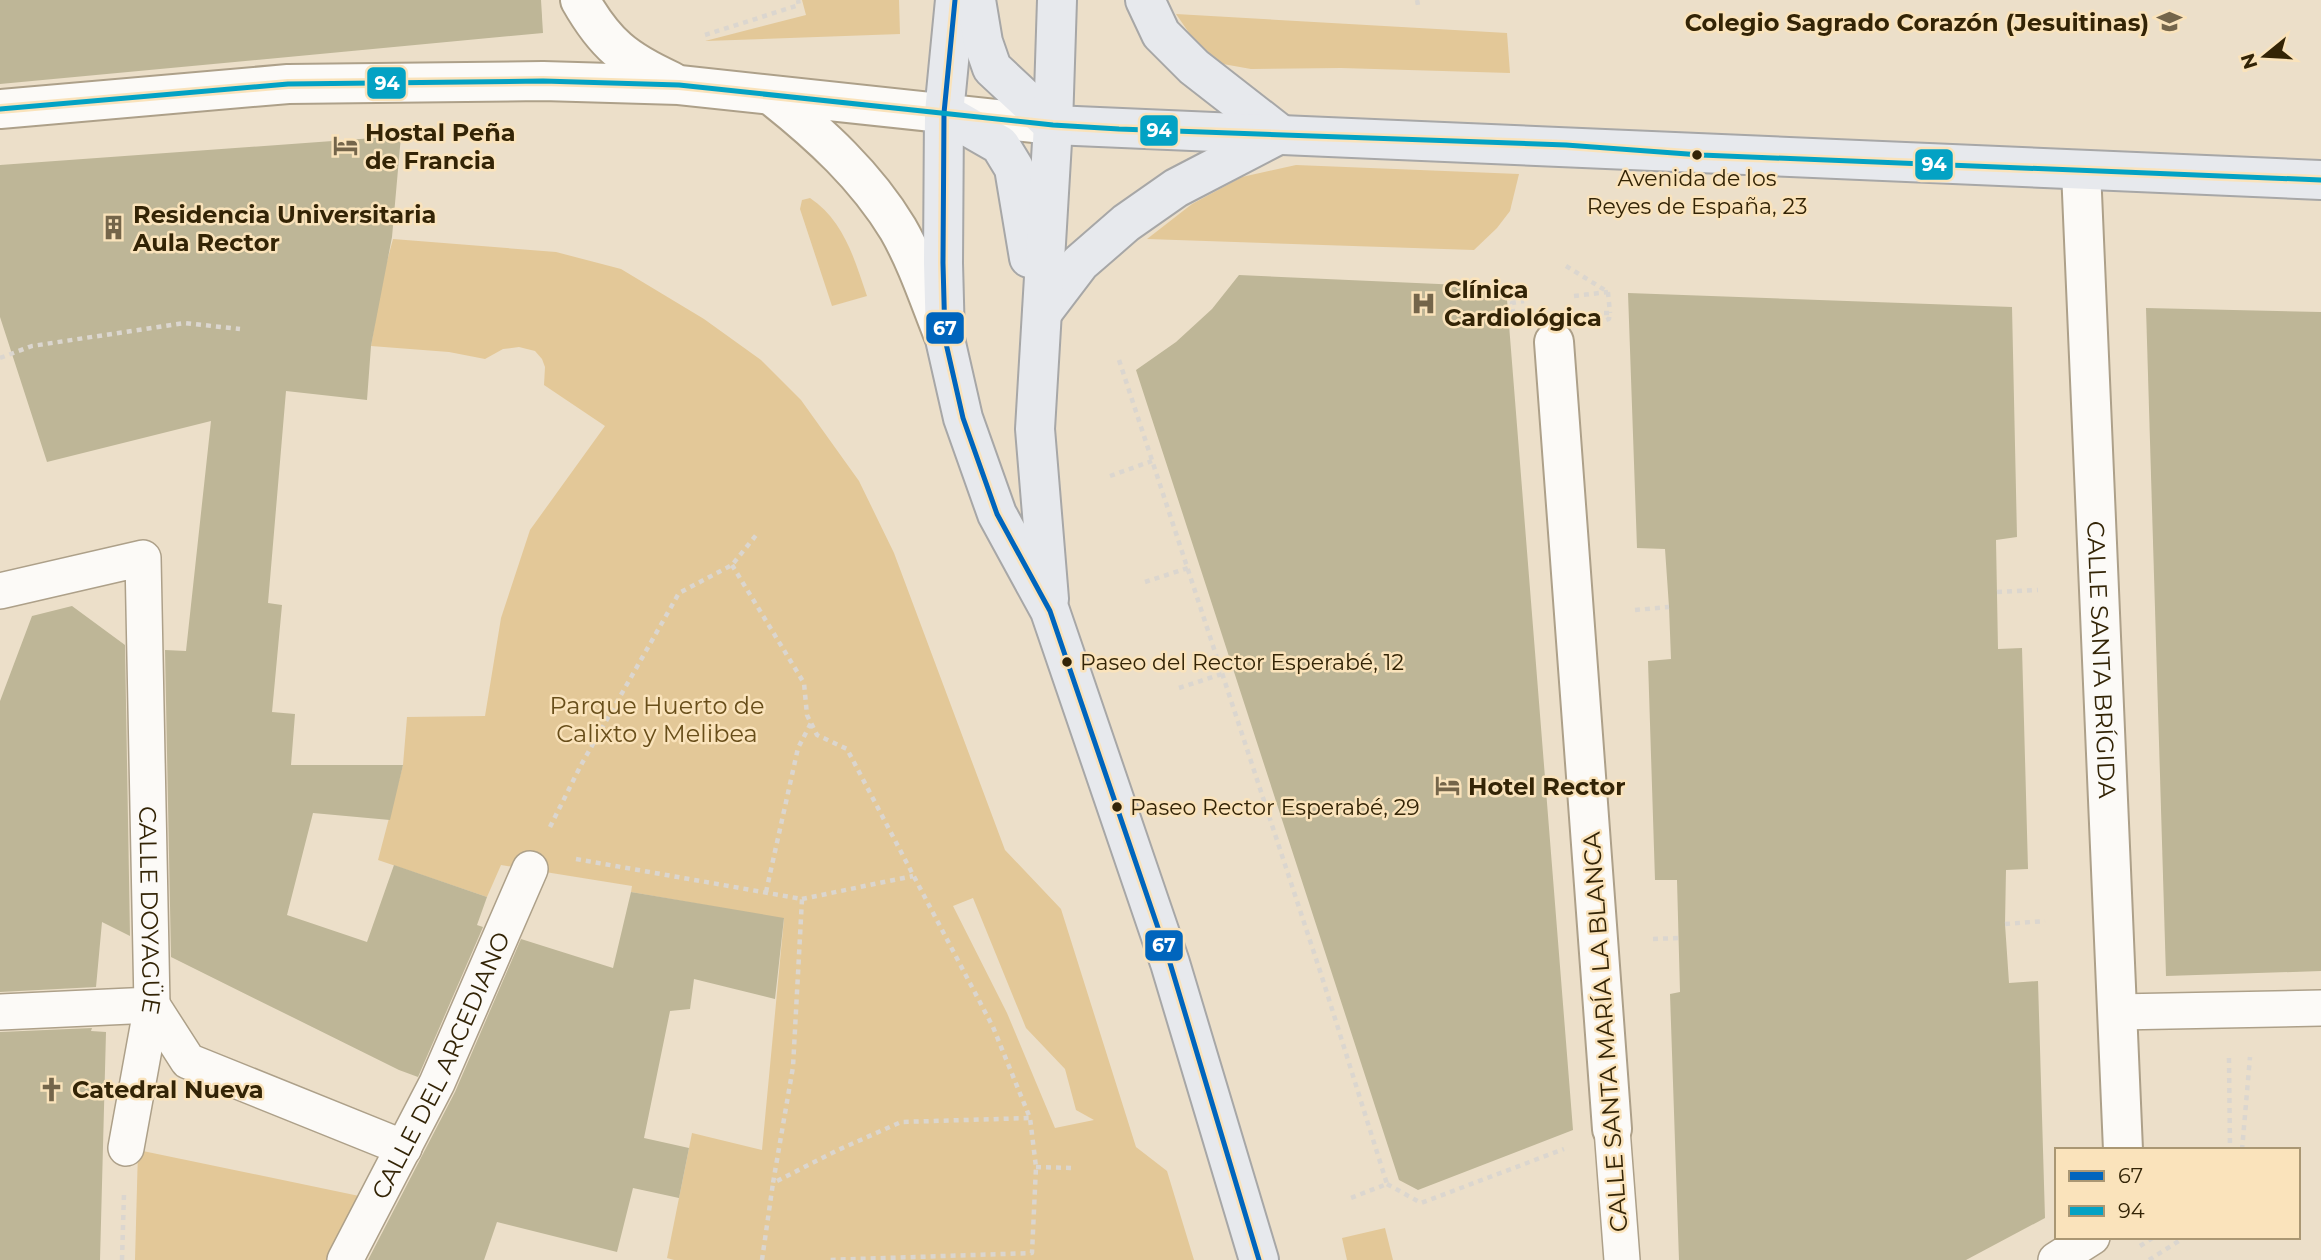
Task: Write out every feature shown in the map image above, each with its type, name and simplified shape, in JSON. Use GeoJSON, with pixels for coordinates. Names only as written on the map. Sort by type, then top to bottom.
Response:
{"type":"FeatureCollection","features":[{"type":"Feature","properties":{"kind":"main road"},"geometry":{"type":"LineString","coordinates":[[955,0],[944,113],[945,339],[962,418],[997,514],[1050,611],[1170,963],[1259,1260]]}},
{"type":"Feature","properties":{"kind":"main road"},"geometry":{"type":"LineString","coordinates":[[976,0],[983,42],[992,68],[1053,125],[1566,145],[1700,155],[2321,180]]}},
{"type":"Feature","properties":{"kind":"main road"},"geometry":{"type":"LineString","coordinates":[[1050,611],[1035,429],[1053,125],[1057,0]]}},
{"type":"Feature","properties":{"kind":"main road"},"geometry":{"type":"LineString","coordinates":[[1145,0],[1161,34],[1203,76],[1280,134]]}},
{"type":"Feature","properties":{"kind":"main road"},"geometry":{"type":"LineString","coordinates":[[944,113],[1000,145],[1014,168],[1030,263],[1042,313]]}},
{"type":"Feature","properties":{"kind":"main road"},"geometry":{"type":"LineString","coordinates":[[1042,313],[1080,263],[1126,223],[1176,188],[1280,134]]}},
{"type":"Feature","properties":{"kind":"street"},"geometry":{"type":"LineString","coordinates":[[543,81],[579,67],[589,59],[596,48],[589,15]]}},
{"type":"Feature","properties":{"kind":"street"},"geometry":{"type":"LineString","coordinates":[[589,15],[616,49],[637,65],[679,85]]}},
{"type":"Feature","properties":{"kind":"street"},"geometry":{"type":"LineString","coordinates":[[0,109],[288,84],[543,81],[679,85],[1053,125]]}},
{"type":"Feature","properties":{"kind":"street"},"geometry":{"type":"LineString","coordinates":[[772,96],[820,134],[850,165],[897,228],[915,263],[945,339]]}},
{"type":"Feature","properties":{"kind":"street","name":"CALLE SANTA BRÍGIDA"},"geometry":{"type":"LineString","coordinates":[[2081,170],[2123,1148]]}},
{"type":"Feature","properties":{"kind":"street","name":"CALLE SANTA MARÍA LA BLANCA"},"geometry":{"type":"LineString","coordinates":[[1554,342],[1622,1260]]}},
{"type":"Feature","properties":{"kind":"street","name":"CALLE DOYAGÜE"},"geometry":{"type":"LineString","coordinates":[[0,592],[143,558],[152,1005],[126,1147]]}},
{"type":"Feature","properties":{"kind":"street","name":"CALLE DEL ARCEDIANO"},"geometry":{"type":"LineString","coordinates":[[345,1260],[437,1083],[534,860]]}},
{"type":"Feature","properties":{"kind":"street"},"geometry":{"type":"LineString","coordinates":[[0,1012],[152,1005],[188,1061],[404,1148]]}},
{"type":"Feature","properties":{"kind":"street"},"geometry":{"type":"LineString","coordinates":[[2117,1013],[2321,1008]]}},
{"type":"Feature","properties":{"kind":"street"},"geometry":{"type":"LineString","coordinates":[[2056,1260],[2089,1239]]}},
{"type":"Feature","properties":{"kind":"path"},"geometry":{"type":"LineString","coordinates":[[719,29],[799,5],[798,0]]}},
{"type":"Feature","properties":{"kind":"path"},"geometry":{"type":"LineString","coordinates":[[1566,266],[1608,292],[1610,313]]}},
{"type":"Feature","properties":{"kind":"path"},"geometry":{"type":"LineString","coordinates":[[0,358],[32,346],[184,323],[240,329]]}},
{"type":"Feature","properties":{"kind":"path"},"geometry":{"type":"LineString","coordinates":[[1119,360],[1387,1184],[1421,1203],[1569,1147]]}},
{"type":"Feature","properties":{"kind":"path"},"geometry":{"type":"LineString","coordinates":[[1110,476],[1152,461]]}},
{"type":"Feature","properties":{"kind":"path"},"geometry":{"type":"LineString","coordinates":[[757,534],[732,565],[679,593],[580,765],[534,860],[802,899],[913,876]]}},
{"type":"Feature","properties":{"kind":"path"},"geometry":{"type":"LineString","coordinates":[[732,565],[804,683],[807,715],[817,735],[847,749],[993,1027],[1030,1118],[1036,1167],[1032,1253],[827,1260]]}},
{"type":"Feature","properties":{"kind":"path"},"geometry":{"type":"LineString","coordinates":[[1145,582],[1188,568]]}},
{"type":"Feature","properties":{"kind":"path"},"geometry":{"type":"LineString","coordinates":[[1997,592],[2038,590]]}},
{"type":"Feature","properties":{"kind":"path"},"geometry":{"type":"LineString","coordinates":[[1635,610],[1669,607]]}},
{"type":"Feature","properties":{"kind":"path"},"geometry":{"type":"LineString","coordinates":[[1179,688],[1222,674]]}},
{"type":"Feature","properties":{"kind":"path"},"geometry":{"type":"LineString","coordinates":[[766,892],[798,748],[811,723]]}},
{"type":"Feature","properties":{"kind":"path"},"geometry":{"type":"LineString","coordinates":[[762,1260],[793,1068],[802,899]]}},
{"type":"Feature","properties":{"kind":"path"},"geometry":{"type":"LineString","coordinates":[[2005,924],[2045,921]]}},
{"type":"Feature","properties":{"kind":"path"},"geometry":{"type":"LineString","coordinates":[[1653,939],[1679,938]]}},
{"type":"Feature","properties":{"kind":"path"},"geometry":{"type":"LineString","coordinates":[[2242,1148],[2251,1044],[2249,1010]]}},
{"type":"Feature","properties":{"kind":"path"},"geometry":{"type":"LineString","coordinates":[[2230,1148],[2231,1053]]}},
{"type":"Feature","properties":{"kind":"path"},"geometry":{"type":"LineString","coordinates":[[773,1183],[901,1122],[1030,1118]]}},
{"type":"Feature","properties":{"kind":"path"},"geometry":{"type":"LineString","coordinates":[[122,1260],[126,1147]]}},
{"type":"Feature","properties":{"kind":"path"},"geometry":{"type":"LineString","coordinates":[[1036,1167],[1075,1168]]}},
{"type":"Feature","properties":{"kind":"path"},"geometry":{"type":"LineString","coordinates":[[1348,1199],[1387,1184]]}},
{"type":"Feature","properties":{"kind":"path"},"geometry":{"type":"LineString","coordinates":[[2150,1260],[2182,1239]]}},
{"type":"Feature","properties":{"kind":"green space"},"geometry":{"type":"Polygon","coordinates":[[[802,0],[899,0],[900,34],[705,41],[806,15],[802,0]]]}},
{"type":"Feature","properties":{"kind":"green space"},"geometry":{"type":"Polygon","coordinates":[[[1176,14],[1507,33],[1510,73],[1341,68],[1251,69],[1223,64],[1201,50],[1176,14]]]}},
{"type":"Feature","properties":{"kind":"green space"},"geometry":{"type":"Polygon","coordinates":[[[1296,165],[1519,174],[1510,211],[1474,250],[1147,239],[1192,204],[1242,177],[1296,165]]]}},
{"type":"Feature","properties":{"kind":"green space"},"geometry":{"type":"Polygon","coordinates":[[[810,198],[822,207],[840,229],[867,296],[832,306],[800,209],[802,200],[810,198]]]}},
{"type":"Feature","properties":{"kind":"green space","name":"Parque Huerto de Calixto y Melibea"},"geometry":{"type":"Polygon","coordinates":[[[393,239],[556,252],[621,269],[704,319],[761,360],[801,400],[859,481],[894,553],[1005,850],[1061,909],[1136,1147],[1167,1171],[1194,1260],[667,1258],[692,1133],[762,1150],[784,919],[631,892],[632,886],[501,865],[487,897],[378,860],[403,765],[407,717],[485,716],[501,618],[530,530],[605,426],[544,385],[545,367],[535,351],[519,347],[503,349],[485,359],[449,352],[371,346],[382,280],[393,239]],[[973,898],[953,906],[1007,1013],[1055,1128],[1094,1120],[1076,1110],[1065,1069],[1026,1028],[973,898]]]}},
{"type":"Feature","properties":{"kind":"green space"},"geometry":{"type":"Polygon","coordinates":[[[138,1150],[364,1197],[328,1260],[135,1260],[138,1150]]]}},
{"type":"Feature","properties":{"kind":"green space"},"geometry":{"type":"Polygon","coordinates":[[[1385,1228],[1393,1260],[1347,1260],[1342,1238],[1385,1228]]]}},
{"type":"Feature","properties":{"kind":"building"},"geometry":{"type":"Polygon","coordinates":[[[0,0],[541,0],[543,33],[0,84],[0,0]]]}},
{"type":"Feature","properties":{"kind":"building"},"geometry":{"type":"Polygon","coordinates":[[[401,136],[392,237],[371,346],[367,400],[286,391],[268,603],[282,605],[272,712],[295,714],[291,765],[403,765],[390,820],[313,813],[287,915],[367,942],[394,865],[487,897],[477,925],[483,927],[418,1077],[171,957],[165,650],[186,651],[211,421],[47,462],[0,317],[0,165],[401,136]]]}},
{"type":"Feature","properties":{"kind":"building"},"geometry":{"type":"Polygon","coordinates":[[[1239,275],[1506,287],[1573,1130],[1418,1190],[1399,1180],[1136,370],[1176,342],[1212,309],[1239,275]]]}},
{"type":"Feature","properties":{"kind":"building"},"geometry":{"type":"Polygon","coordinates":[[[1628,293],[2012,307],[2017,537],[1996,540],[1998,649],[2022,648],[2028,869],[2006,870],[2005,924],[2009,983],[2038,981],[2045,1218],[1966,1260],[1679,1260],[1670,994],[1680,992],[1677,880],[1655,880],[1648,661],[1671,659],[1669,607],[1665,549],[1637,548],[1628,293]]]}},
{"type":"Feature","properties":{"kind":"building"},"geometry":{"type":"Polygon","coordinates":[[[2146,308],[2321,312],[2321,971],[2166,976],[2146,308]]]}},
{"type":"Feature","properties":{"kind":"building"},"geometry":{"type":"Polygon","coordinates":[[[72,606],[125,645],[130,936],[102,922],[96,987],[0,992],[0,701],[32,616],[72,606]]]}},
{"type":"Feature","properties":{"kind":"building"},"geometry":{"type":"Polygon","coordinates":[[[631,892],[784,918],[775,999],[694,979],[690,1009],[670,1011],[644,1138],[689,1148],[679,1198],[633,1188],[617,1252],[497,1222],[484,1260],[368,1260],[455,1092],[521,939],[613,968],[631,892]]]}},
{"type":"Feature","properties":{"kind":"building","name":"Catedral Nueva"},"geometry":{"type":"Polygon","coordinates":[[[92,1028],[91,1031],[106,1032],[100,1260],[0,1260],[0,1032],[92,1028]]]}},
{"type":"Feature","properties":{"kind":"transit line","name":"67"},"geometry":{"type":"LineString","coordinates":[[955,0],[944,113],[943,263],[945,339],[963,418],[997,514],[1050,611],[1170,963],[1259,1260]]}},
{"type":"Feature","properties":{"kind":"transit line","name":"94"},"geometry":{"type":"LineString","coordinates":[[0,109],[288,84],[543,81],[679,85],[1053,125],[1119,129],[1566,145],[1701,155],[2321,180]]}},
{"type":"Feature","properties":{"kind":"place","name":"Colegio Sagrado Corazón (Jesuitinas)"},"geometry":{"type":"Point","coordinates":[2169,22]}},
{"type":"Feature","properties":{"kind":"place","name":"Hostal Peña de Francia"},"geometry":{"type":"Point","coordinates":[345,146]}},
{"type":"Feature","properties":{"kind":"place","name":"Avenida de los Reyes de España, 23"},"geometry":{"type":"Point","coordinates":[1697,155]}},
{"type":"Feature","properties":{"kind":"place","name":"Residencia Universitaria Aula Rector"},"geometry":{"type":"Point","coordinates":[113,228]}},
{"type":"Feature","properties":{"kind":"place","name":"Clínica Cardiológica"},"geometry":{"type":"Point","coordinates":[1424,303]}},
{"type":"Feature","properties":{"kind":"place","name":"Paseo del Rector Esperabé, 12"},"geometry":{"type":"Point","coordinates":[1067,662]}},
{"type":"Feature","properties":{"kind":"place","name":"Hotel Rector"},"geometry":{"type":"Point","coordinates":[1448,786]}},
{"type":"Feature","properties":{"kind":"place","name":"Paseo Rector Esperabé, 29"},"geometry":{"type":"Point","coordinates":[1117,807]}},
{"type":"Feature","properties":{"kind":"place","name":"Catedral Nueva"},"geometry":{"type":"Point","coordinates":[52,1089]}}]}
